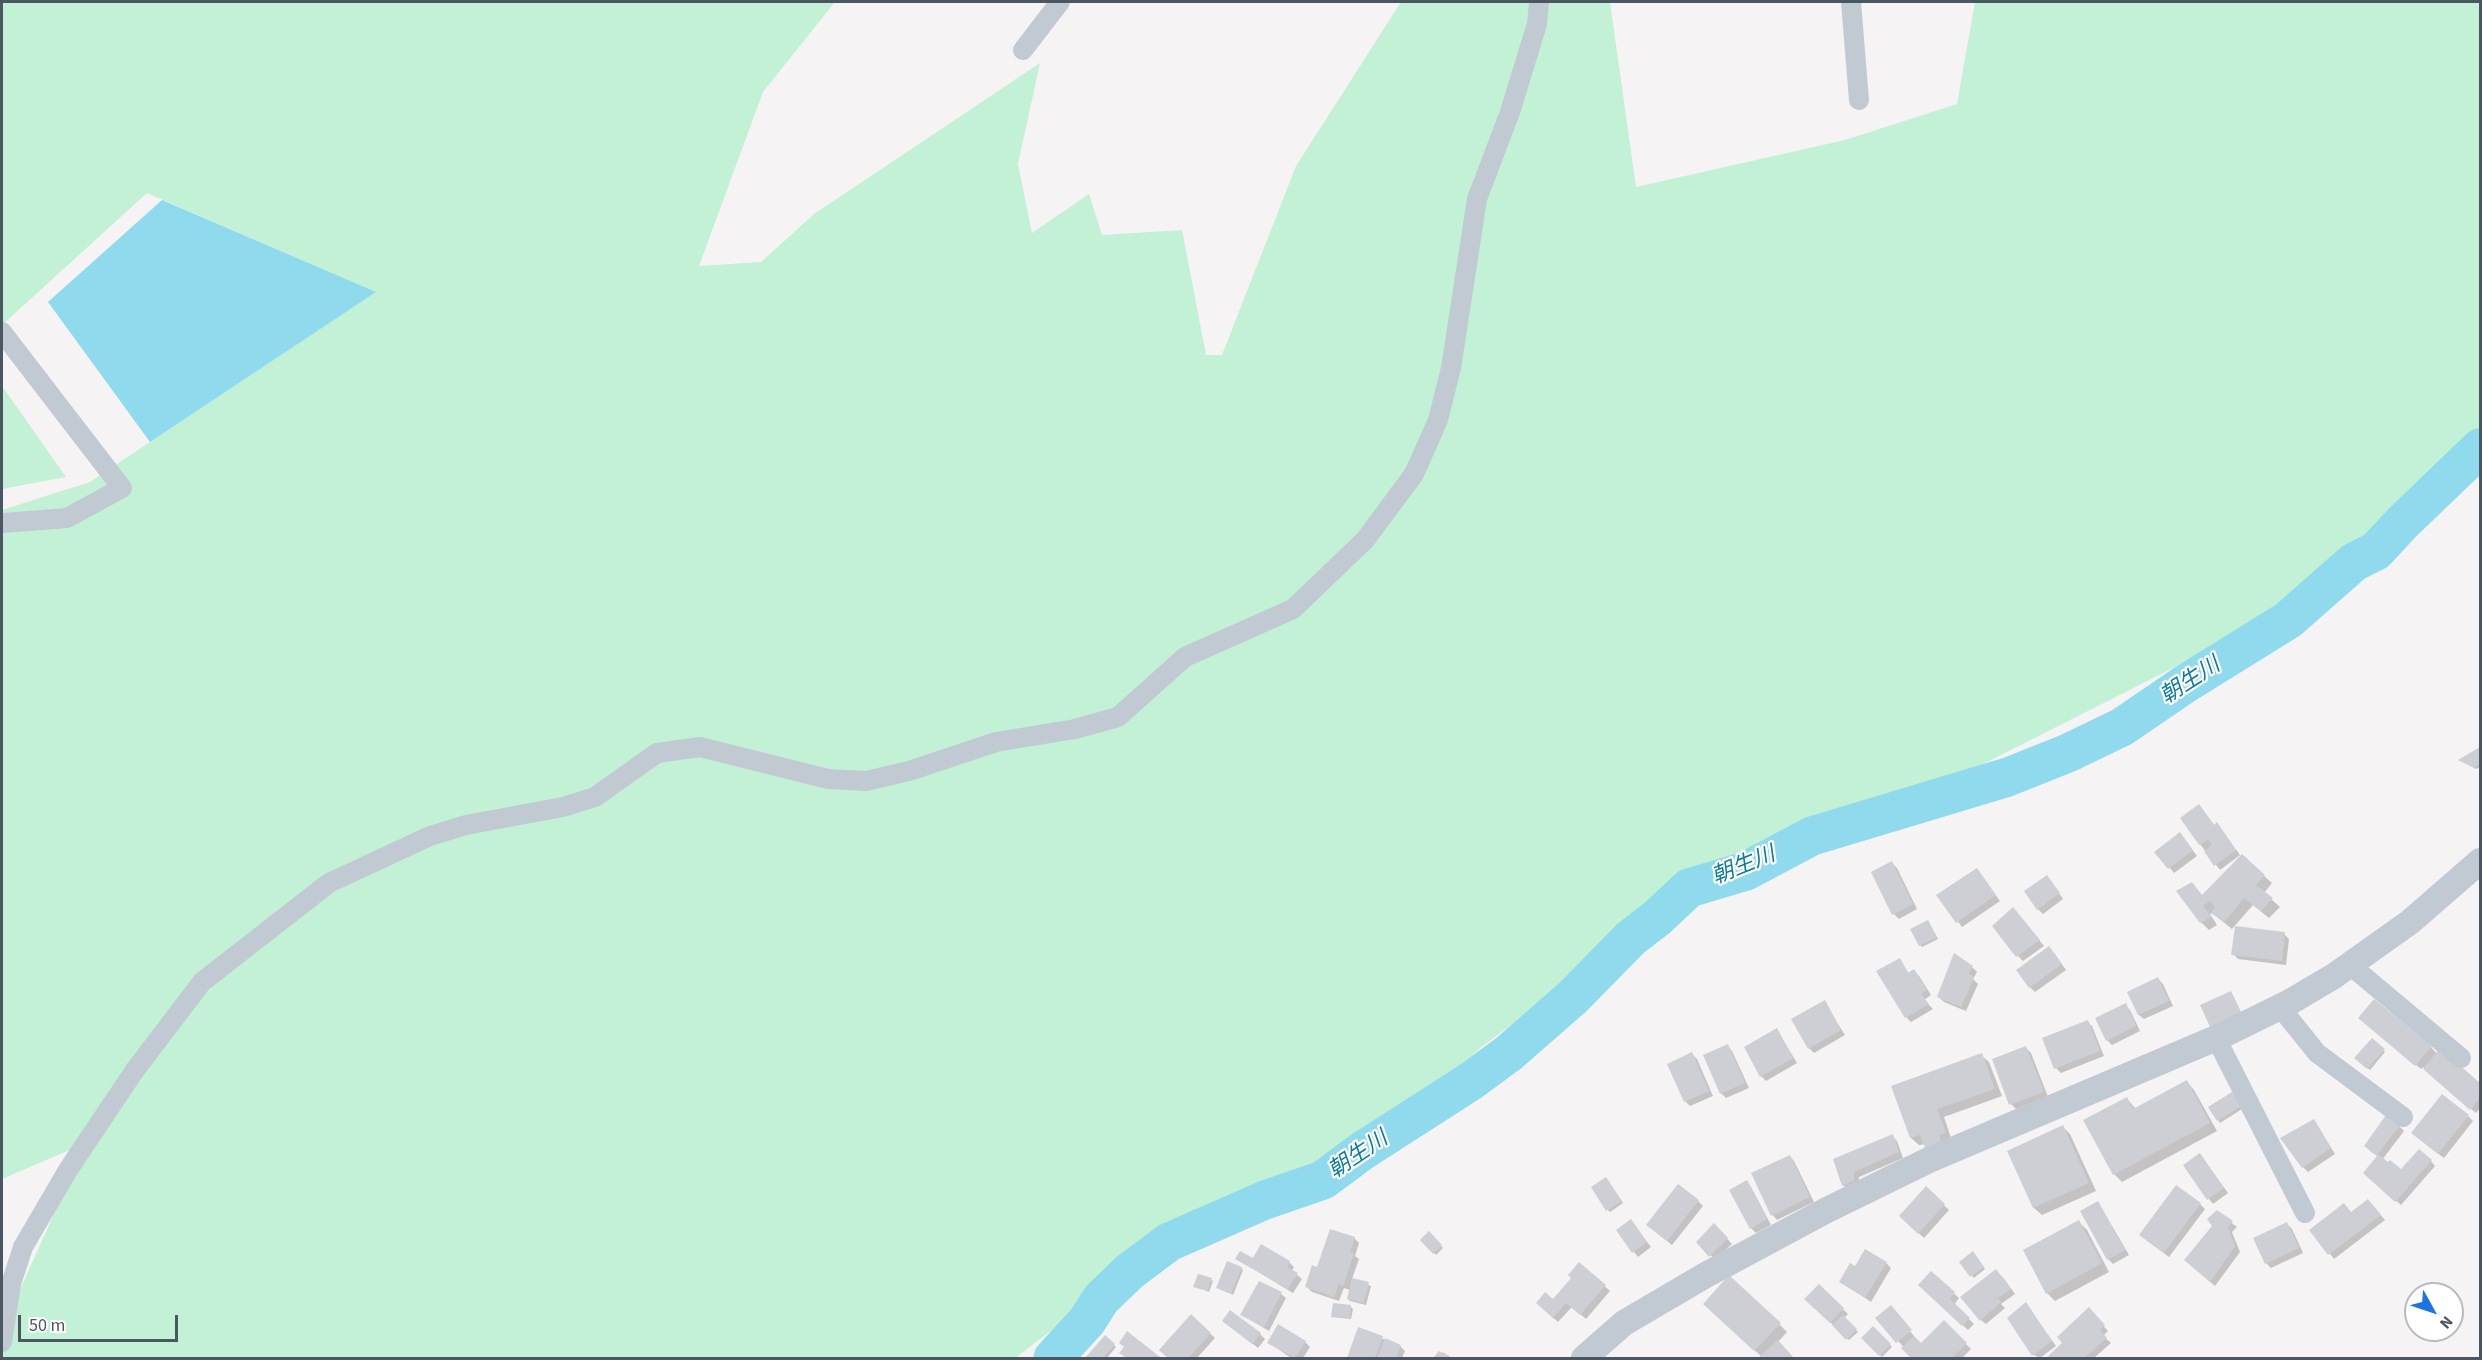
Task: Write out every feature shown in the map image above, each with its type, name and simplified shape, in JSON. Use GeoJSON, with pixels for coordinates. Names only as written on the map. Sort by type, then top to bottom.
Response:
{"type":"FeatureCollection","features":[{"type":"Feature","properties":{"kind":"street"},"geometry":{"type":"LineString","coordinates":[[1023,50],[1060,2]]}},
{"type":"Feature","properties":{"kind":"street"},"geometry":{"type":"LineString","coordinates":[[2,1342],[11,1284],[23,1246],[68,1170],[135,1070],[202,982],[329,883],[430,836],[466,825],[563,807],[595,797],[657,753],[700,747],[828,779],[866,781],[909,771],[996,742],[1075,729],[1118,717],[1185,657],[1293,609],[1365,540],[1414,474],[1438,420],[1451,368],[1477,199],[1510,112],[1537,24],[1539,2]]}},
{"type":"Feature","properties":{"kind":"street"},"geometry":{"type":"LineString","coordinates":[[1851,2],[1859,100]]}},
{"type":"Feature","properties":{"kind":"street"},"geometry":{"type":"LineString","coordinates":[[2,333],[122,488],[67,518],[2,523]]}},
{"type":"Feature","properties":{"kind":"street"},"geometry":{"type":"LineString","coordinates":[[1584,1359],[1624,1323],[1704,1276],[1827,1210],[1929,1160],[2216,1038],[2280,1007],[2350,965],[2410,922],[2481,861]]}},
{"type":"Feature","properties":{"kind":"street"},"geometry":{"type":"LineString","coordinates":[[2350,965],[2461,1058]]}},
{"type":"Feature","properties":{"kind":"street"},"geometry":{"type":"LineString","coordinates":[[2280,1007],[2317,1053],[2403,1117]]}},
{"type":"Feature","properties":{"kind":"street"},"geometry":{"type":"LineString","coordinates":[[2216,1038],[2305,1213]]}},
{"type":"Feature","properties":{"kind":"green space"},"geometry":{"type":"Polygon","coordinates":[[[4,2],[835,2],[763,92],[699,266],[761,262],[814,214],[1040,63],[1018,164],[1032,233],[1089,194],[1102,235],[1182,230],[1206,355],[1222,355],[1296,166],[1401,2],[1610,2],[1636,187],[1845,140],[1957,104],[1975,2],[2480,2],[2480,429],[2376,551],[2179,665],[1886,813],[1812,836],[1657,918],[1480,1048],[1367,1158],[1211,1210],[1015,1358],[2,1358],[4,1325],[86,1143],[2,1179],[2,510],[90,482],[375,292],[147,193],[2,325],[2,4],[4,2]]]}},
{"type":"Feature","properties":{"kind":"green space"},"geometry":{"type":"Polygon","coordinates":[[[2,386],[66,477],[2,489],[2,386]]]}},
{"type":"Feature","properties":{"kind":"water"},"geometry":{"type":"Polygon","coordinates":[[[162,200],[376,292],[150,442],[48,302],[162,200]]]}},
{"type":"Feature","properties":{"kind":"building"},"geometry":{"type":"Polygon","coordinates":[[[2480,747],[2480,764],[2474,768],[2458,760],[2480,747]]]}},
{"type":"Feature","properties":{"kind":"building"},"geometry":{"type":"Polygon","coordinates":[[[2199,804],[2214,825],[2217,822],[2236,850],[2214,866],[2204,851],[2212,845],[2208,839],[2199,845],[2180,818],[2199,804]]]}},
{"type":"Feature","properties":{"kind":"building"},"geometry":{"type":"Polygon","coordinates":[[[2180,832],[2193,850],[2168,869],[2154,852],[2180,832]]]}},
{"type":"Feature","properties":{"kind":"building"},"geometry":{"type":"Polygon","coordinates":[[[2242,854],[2265,875],[2256,885],[2273,898],[2261,911],[2244,898],[2224,922],[2211,913],[2215,907],[2210,901],[2203,906],[2211,917],[2200,923],[2176,891],[2192,882],[2202,895],[2242,854]]]}},
{"type":"Feature","properties":{"kind":"building"},"geometry":{"type":"Polygon","coordinates":[[[1892,861],[1913,904],[1892,915],[1871,872],[1892,861]]]}},
{"type":"Feature","properties":{"kind":"building"},"geometry":{"type":"Polygon","coordinates":[[[1977,868],[1996,895],[1956,923],[1936,895],[1977,868]]]}},
{"type":"Feature","properties":{"kind":"building"},"geometry":{"type":"Polygon","coordinates":[[[2047,875],[2060,893],[2037,910],[2024,891],[2047,875]]]}},
{"type":"Feature","properties":{"kind":"building"},"geometry":{"type":"Polygon","coordinates":[[[2013,907],[2040,940],[2016,957],[1992,926],[2013,907]]]}},
{"type":"Feature","properties":{"kind":"building"},"geometry":{"type":"Polygon","coordinates":[[[1928,920],[1937,937],[1919,946],[1910,929],[1928,920]]]}},
{"type":"Feature","properties":{"kind":"building"},"geometry":{"type":"Polygon","coordinates":[[[2235,926],[2285,932],[2282,961],[2231,955],[2235,926]]]}},
{"type":"Feature","properties":{"kind":"building"},"geometry":{"type":"Polygon","coordinates":[[[2049,946],[2062,964],[2029,988],[2016,970],[2049,946]]]}},
{"type":"Feature","properties":{"kind":"building"},"geometry":{"type":"Polygon","coordinates":[[[1954,953],[1973,966],[1969,973],[1974,978],[1961,1007],[1937,997],[1954,953]]]}},
{"type":"Feature","properties":{"kind":"building"},"geometry":{"type":"Polygon","coordinates":[[[1900,958],[1908,973],[1914,969],[1927,990],[1921,994],[1929,1004],[1905,1018],[1876,971],[1900,958]]]}},
{"type":"Feature","properties":{"kind":"building"},"geometry":{"type":"Polygon","coordinates":[[[2158,977],[2169,1001],[2138,1015],[2127,992],[2158,977]]]}},
{"type":"Feature","properties":{"kind":"building"},"geometry":{"type":"Polygon","coordinates":[[[2231,991],[2242,1014],[2211,1029],[2200,1005],[2231,991]]]}},
{"type":"Feature","properties":{"kind":"building"},"geometry":{"type":"Polygon","coordinates":[[[2374,999],[2432,1046],[2415,1066],[2358,1018],[2374,999]]]}},
{"type":"Feature","properties":{"kind":"building"},"geometry":{"type":"Polygon","coordinates":[[[1825,1000],[1841,1030],[1808,1049],[1791,1019],[1825,1000]]]}},
{"type":"Feature","properties":{"kind":"building"},"geometry":{"type":"Polygon","coordinates":[[[2126,1003],[2136,1026],[2106,1041],[2095,1018],[2126,1003]]]}},
{"type":"Feature","properties":{"kind":"building"},"geometry":{"type":"Polygon","coordinates":[[[2088,1020],[2100,1051],[2054,1069],[2042,1038],[2088,1020]]]}},
{"type":"Feature","properties":{"kind":"building"},"geometry":{"type":"Polygon","coordinates":[[[1777,1028],[1793,1058],[1760,1077],[1744,1047],[1777,1028]]]}},
{"type":"Feature","properties":{"kind":"building"},"geometry":{"type":"Polygon","coordinates":[[[2372,1038],[2385,1049],[2367,1069],[2354,1058],[2372,1038]]]}},
{"type":"Feature","properties":{"kind":"building"},"geometry":{"type":"Polygon","coordinates":[[[1728,1044],[1745,1083],[1720,1094],[1703,1055],[1728,1044]]]}},
{"type":"Feature","properties":{"kind":"building"},"geometry":{"type":"Polygon","coordinates":[[[2026,1046],[2044,1092],[2009,1105],[1992,1059],[2026,1046]]]}},
{"type":"Feature","properties":{"kind":"building"},"geometry":{"type":"Polygon","coordinates":[[[2440,1048],[2480,1083],[2480,1098],[2470,1110],[2423,1069],[2440,1048]]]}},
{"type":"Feature","properties":{"kind":"building"},"geometry":{"type":"Polygon","coordinates":[[[1692,1052],[1709,1091],[1684,1102],[1667,1064],[1692,1052]]]}},
{"type":"Feature","properties":{"kind":"building"},"geometry":{"type":"Polygon","coordinates":[[[1982,1053],[1995,1089],[1937,1109],[1946,1133],[1939,1135],[1942,1145],[1926,1150],[1920,1135],[1910,1138],[1891,1086],[1982,1053]]]}},
{"type":"Feature","properties":{"kind":"building"},"geometry":{"type":"Polygon","coordinates":[[[2187,1080],[2210,1123],[2113,1175],[2083,1120],[2127,1097],[2133,1109],[2187,1080]]]}},
{"type":"Feature","properties":{"kind":"building"},"geometry":{"type":"Polygon","coordinates":[[[2232,1092],[2241,1106],[2217,1121],[2208,1107],[2232,1092]]]}},
{"type":"Feature","properties":{"kind":"building"},"geometry":{"type":"Polygon","coordinates":[[[2442,1094],[2469,1115],[2438,1154],[2411,1133],[2442,1094]]]}},
{"type":"Feature","properties":{"kind":"building"},"geometry":{"type":"Polygon","coordinates":[[[2386,1115],[2400,1125],[2378,1154],[2401,1169],[2419,1149],[2432,1160],[2395,1202],[2363,1173],[2377,1156],[2364,1146],[2386,1115]]]}},
{"type":"Feature","properties":{"kind":"building"},"geometry":{"type":"Polygon","coordinates":[[[2314,1119],[2331,1148],[2302,1168],[2280,1138],[2314,1119]]]}},
{"type":"Feature","properties":{"kind":"building"},"geometry":{"type":"Polygon","coordinates":[[[2063,1125],[2089,1183],[2033,1208],[2007,1151],[2063,1125]]]}},
{"type":"Feature","properties":{"kind":"building"},"geometry":{"type":"Polygon","coordinates":[[[1893,1134],[1899,1152],[1854,1172],[1854,1180],[1842,1186],[1833,1159],[1893,1134]]]}},
{"type":"Feature","properties":{"kind":"building"},"geometry":{"type":"Polygon","coordinates":[[[2200,1153],[2224,1188],[2207,1200],[2183,1165],[2200,1153]]]}},
{"type":"Feature","properties":{"kind":"building"},"geometry":{"type":"Polygon","coordinates":[[[1790,1155],[1810,1197],[1771,1216],[1751,1173],[1790,1155]]]}},
{"type":"Feature","properties":{"kind":"building"},"geometry":{"type":"Polygon","coordinates":[[[1606,1177],[1622,1201],[1606,1211],[1591,1187],[1606,1177]]]}},
{"type":"Feature","properties":{"kind":"building"},"geometry":{"type":"Polygon","coordinates":[[[1747,1180],[1767,1219],[1750,1229],[1729,1190],[1747,1180]]]}},
{"type":"Feature","properties":{"kind":"building"},"geometry":{"type":"Polygon","coordinates":[[[1678,1184],[1699,1200],[1667,1241],[1646,1225],[1678,1184]]]}},
{"type":"Feature","properties":{"kind":"building"},"geometry":{"type":"Polygon","coordinates":[[[2176,1185],[2201,1203],[2164,1253],[2139,1235],[2176,1185]]]}},
{"type":"Feature","properties":{"kind":"building"},"geometry":{"type":"Polygon","coordinates":[[[1926,1186],[1945,1204],[1918,1234],[1899,1216],[1926,1186]]]}},
{"type":"Feature","properties":{"kind":"building"},"geometry":{"type":"Polygon","coordinates":[[[2368,1199],[2381,1215],[2328,1255],[2309,1230],[2344,1203],[2351,1212],[2368,1199]]]}},
{"type":"Feature","properties":{"kind":"building"},"geometry":{"type":"Polygon","coordinates":[[[2098,1201],[2125,1250],[2107,1260],[2080,1211],[2098,1201]]]}},
{"type":"Feature","properties":{"kind":"building"},"geometry":{"type":"Polygon","coordinates":[[[2217,1210],[2233,1221],[2228,1227],[2235,1246],[2210,1282],[2184,1260],[2212,1226],[2207,1219],[2217,1210]]]}},
{"type":"Feature","properties":{"kind":"building"},"geometry":{"type":"Polygon","coordinates":[[[1631,1219],[1647,1242],[1632,1253],[1616,1230],[1631,1219]]]}},
{"type":"Feature","properties":{"kind":"building"},"geometry":{"type":"Polygon","coordinates":[[[2079,1220],[2102,1263],[2046,1294],[2023,1250],[2079,1220]]]}},
{"type":"Feature","properties":{"kind":"building"},"geometry":{"type":"Polygon","coordinates":[[[2287,1222],[2299,1248],[2265,1264],[2253,1238],[2287,1222]]]}},
{"type":"Feature","properties":{"kind":"building"},"geometry":{"type":"Polygon","coordinates":[[[1714,1223],[1728,1238],[1709,1257],[1696,1242],[1714,1223]]]}},
{"type":"Feature","properties":{"kind":"building"},"geometry":{"type":"Polygon","coordinates":[[[1330,1229],[1355,1237],[1350,1252],[1354,1253],[1343,1286],[1339,1284],[1334,1297],[1305,1287],[1312,1265],[1317,1267],[1330,1229]]]}},
{"type":"Feature","properties":{"kind":"building"},"geometry":{"type":"Polygon","coordinates":[[[1429,1231],[1442,1245],[1433,1254],[1420,1240],[1429,1231]]]}},
{"type":"Feature","properties":{"kind":"building"},"geometry":{"type":"Polygon","coordinates":[[[1261,1244],[1290,1261],[1287,1267],[1298,1273],[1288,1289],[1235,1259],[1240,1251],[1253,1258],[1261,1244]]]}},
{"type":"Feature","properties":{"kind":"building"},"geometry":{"type":"Polygon","coordinates":[[[1865,1249],[1887,1262],[1865,1298],[1839,1282],[1850,1263],[1855,1266],[1865,1249]]]}},
{"type":"Feature","properties":{"kind":"building"},"geometry":{"type":"Polygon","coordinates":[[[1973,1251],[1984,1267],[1970,1277],[1959,1262],[1973,1251]]]}},
{"type":"Feature","properties":{"kind":"building"},"geometry":{"type":"Polygon","coordinates":[[[1227,1261],[1242,1267],[1231,1294],[1216,1288],[1227,1261]]]}},
{"type":"Feature","properties":{"kind":"building"},"geometry":{"type":"Polygon","coordinates":[[[1579,1262],[1606,1285],[1580,1315],[1566,1303],[1553,1318],[1536,1303],[1545,1292],[1553,1299],[1571,1278],[1568,1275],[1579,1262]]]}},
{"type":"Feature","properties":{"kind":"building"},"geometry":{"type":"Polygon","coordinates":[[[1996,1269],[2011,1289],[1998,1298],[2001,1302],[1980,1321],[1960,1297],[1996,1269]]]}},
{"type":"Feature","properties":{"kind":"building"},"geometry":{"type":"Polygon","coordinates":[[[1931,1271],[1955,1292],[1950,1299],[1970,1318],[1962,1326],[1918,1285],[1931,1271]]]}},
{"type":"Feature","properties":{"kind":"building"},"geometry":{"type":"Polygon","coordinates":[[[1198,1274],[1212,1278],[1207,1291],[1193,1287],[1198,1274]]]}},
{"type":"Feature","properties":{"kind":"building"},"geometry":{"type":"Polygon","coordinates":[[[1729,1275],[1781,1323],[1754,1351],[1703,1304],[1729,1275]]]}},
{"type":"Feature","properties":{"kind":"building"},"geometry":{"type":"Polygon","coordinates":[[[1352,1278],[1369,1282],[1364,1303],[1347,1299],[1352,1278]]]}},
{"type":"Feature","properties":{"kind":"building"},"geometry":{"type":"Polygon","coordinates":[[[1259,1281],[1282,1292],[1264,1327],[1240,1315],[1259,1281]]]}},
{"type":"Feature","properties":{"kind":"building"},"geometry":{"type":"Polygon","coordinates":[[[1819,1284],[1844,1308],[1830,1323],[1804,1299],[1819,1284]]]}},
{"type":"Feature","properties":{"kind":"building"},"geometry":{"type":"Polygon","coordinates":[[[2026,1302],[2052,1341],[2032,1356],[2007,1318],[2026,1302]]]}},
{"type":"Feature","properties":{"kind":"building"},"geometry":{"type":"Polygon","coordinates":[[[1333,1303],[1351,1305],[1350,1318],[1331,1317],[1333,1303]]]}},
{"type":"Feature","properties":{"kind":"building"},"geometry":{"type":"Polygon","coordinates":[[[1891,1305],[1912,1330],[1896,1343],[1875,1318],[1891,1305]]]}},
{"type":"Feature","properties":{"kind":"building"},"geometry":{"type":"Polygon","coordinates":[[[2089,1307],[2105,1325],[2100,1330],[2107,1338],[2084,1358],[2050,1358],[2048,1356],[2062,1343],[2057,1337],[2089,1307]]]}},
{"type":"Feature","properties":{"kind":"building"},"geometry":{"type":"Polygon","coordinates":[[[1230,1310],[1261,1333],[1252,1344],[1222,1321],[1230,1310]]]}},
{"type":"Feature","properties":{"kind":"building"},"geometry":{"type":"Polygon","coordinates":[[[1191,1314],[1211,1333],[1188,1358],[1168,1358],[1159,1350],[1191,1314]]]}},
{"type":"Feature","properties":{"kind":"building"},"geometry":{"type":"Polygon","coordinates":[[[1843,1315],[1857,1329],[1846,1340],[1832,1325],[1843,1315]]]}},
{"type":"Feature","properties":{"kind":"building"},"geometry":{"type":"Polygon","coordinates":[[[1944,1320],[1967,1343],[1952,1358],[1911,1358],[1901,1348],[1914,1336],[1921,1343],[1944,1320]]]}},
{"type":"Feature","properties":{"kind":"building"},"geometry":{"type":"Polygon","coordinates":[[[1278,1324],[1306,1341],[1295,1358],[1267,1343],[1278,1324]]]}},
{"type":"Feature","properties":{"kind":"building"},"geometry":{"type":"Polygon","coordinates":[[[1873,1326],[1891,1344],[1879,1356],[1861,1338],[1873,1326]]]}},
{"type":"Feature","properties":{"kind":"building"},"geometry":{"type":"Polygon","coordinates":[[[1358,1327],[1383,1336],[1375,1358],[1347,1358],[1358,1327]]]}},
{"type":"Feature","properties":{"kind":"building"},"geometry":{"type":"Polygon","coordinates":[[[1127,1331],[1160,1357],[1127,1358],[1119,1353],[1124,1347],[1119,1343],[1127,1331]]]}},
{"type":"Feature","properties":{"kind":"building"},"geometry":{"type":"Polygon","coordinates":[[[1105,1335],[1115,1344],[1103,1358],[1085,1358],[1105,1335]]]}},
{"type":"Feature","properties":{"kind":"building"},"geometry":{"type":"Polygon","coordinates":[[[1385,1338],[1401,1345],[1396,1358],[1377,1358],[1385,1338]]]}},
{"type":"Feature","properties":{"kind":"building"},"geometry":{"type":"Polygon","coordinates":[[[1778,1340],[1793,1357],[1758,1358],[1778,1340]]]}},
{"type":"Feature","properties":{"kind":"building"},"geometry":{"type":"Polygon","coordinates":[[[1439,1351],[1443,1352],[1452,1358],[1433,1358],[1439,1351]]]}},
{"type":"Feature","properties":{"kind":"waterway","name":"朝生川"},"geometry":{"type":"LineString","coordinates":[[1053,1358],[1087,1321],[1101,1299],[1129,1272],[1169,1242],[1265,1200],[1323,1180],[1362,1151],[1471,1081],[1509,1053],[1573,997],[1631,938],[1657,918],[1689,888],[1746,871],[1812,836],[2008,777],[2068,753],[2122,727],[2185,684],[2288,620],[2354,562],[2376,551],[2480,448]]}}]}
